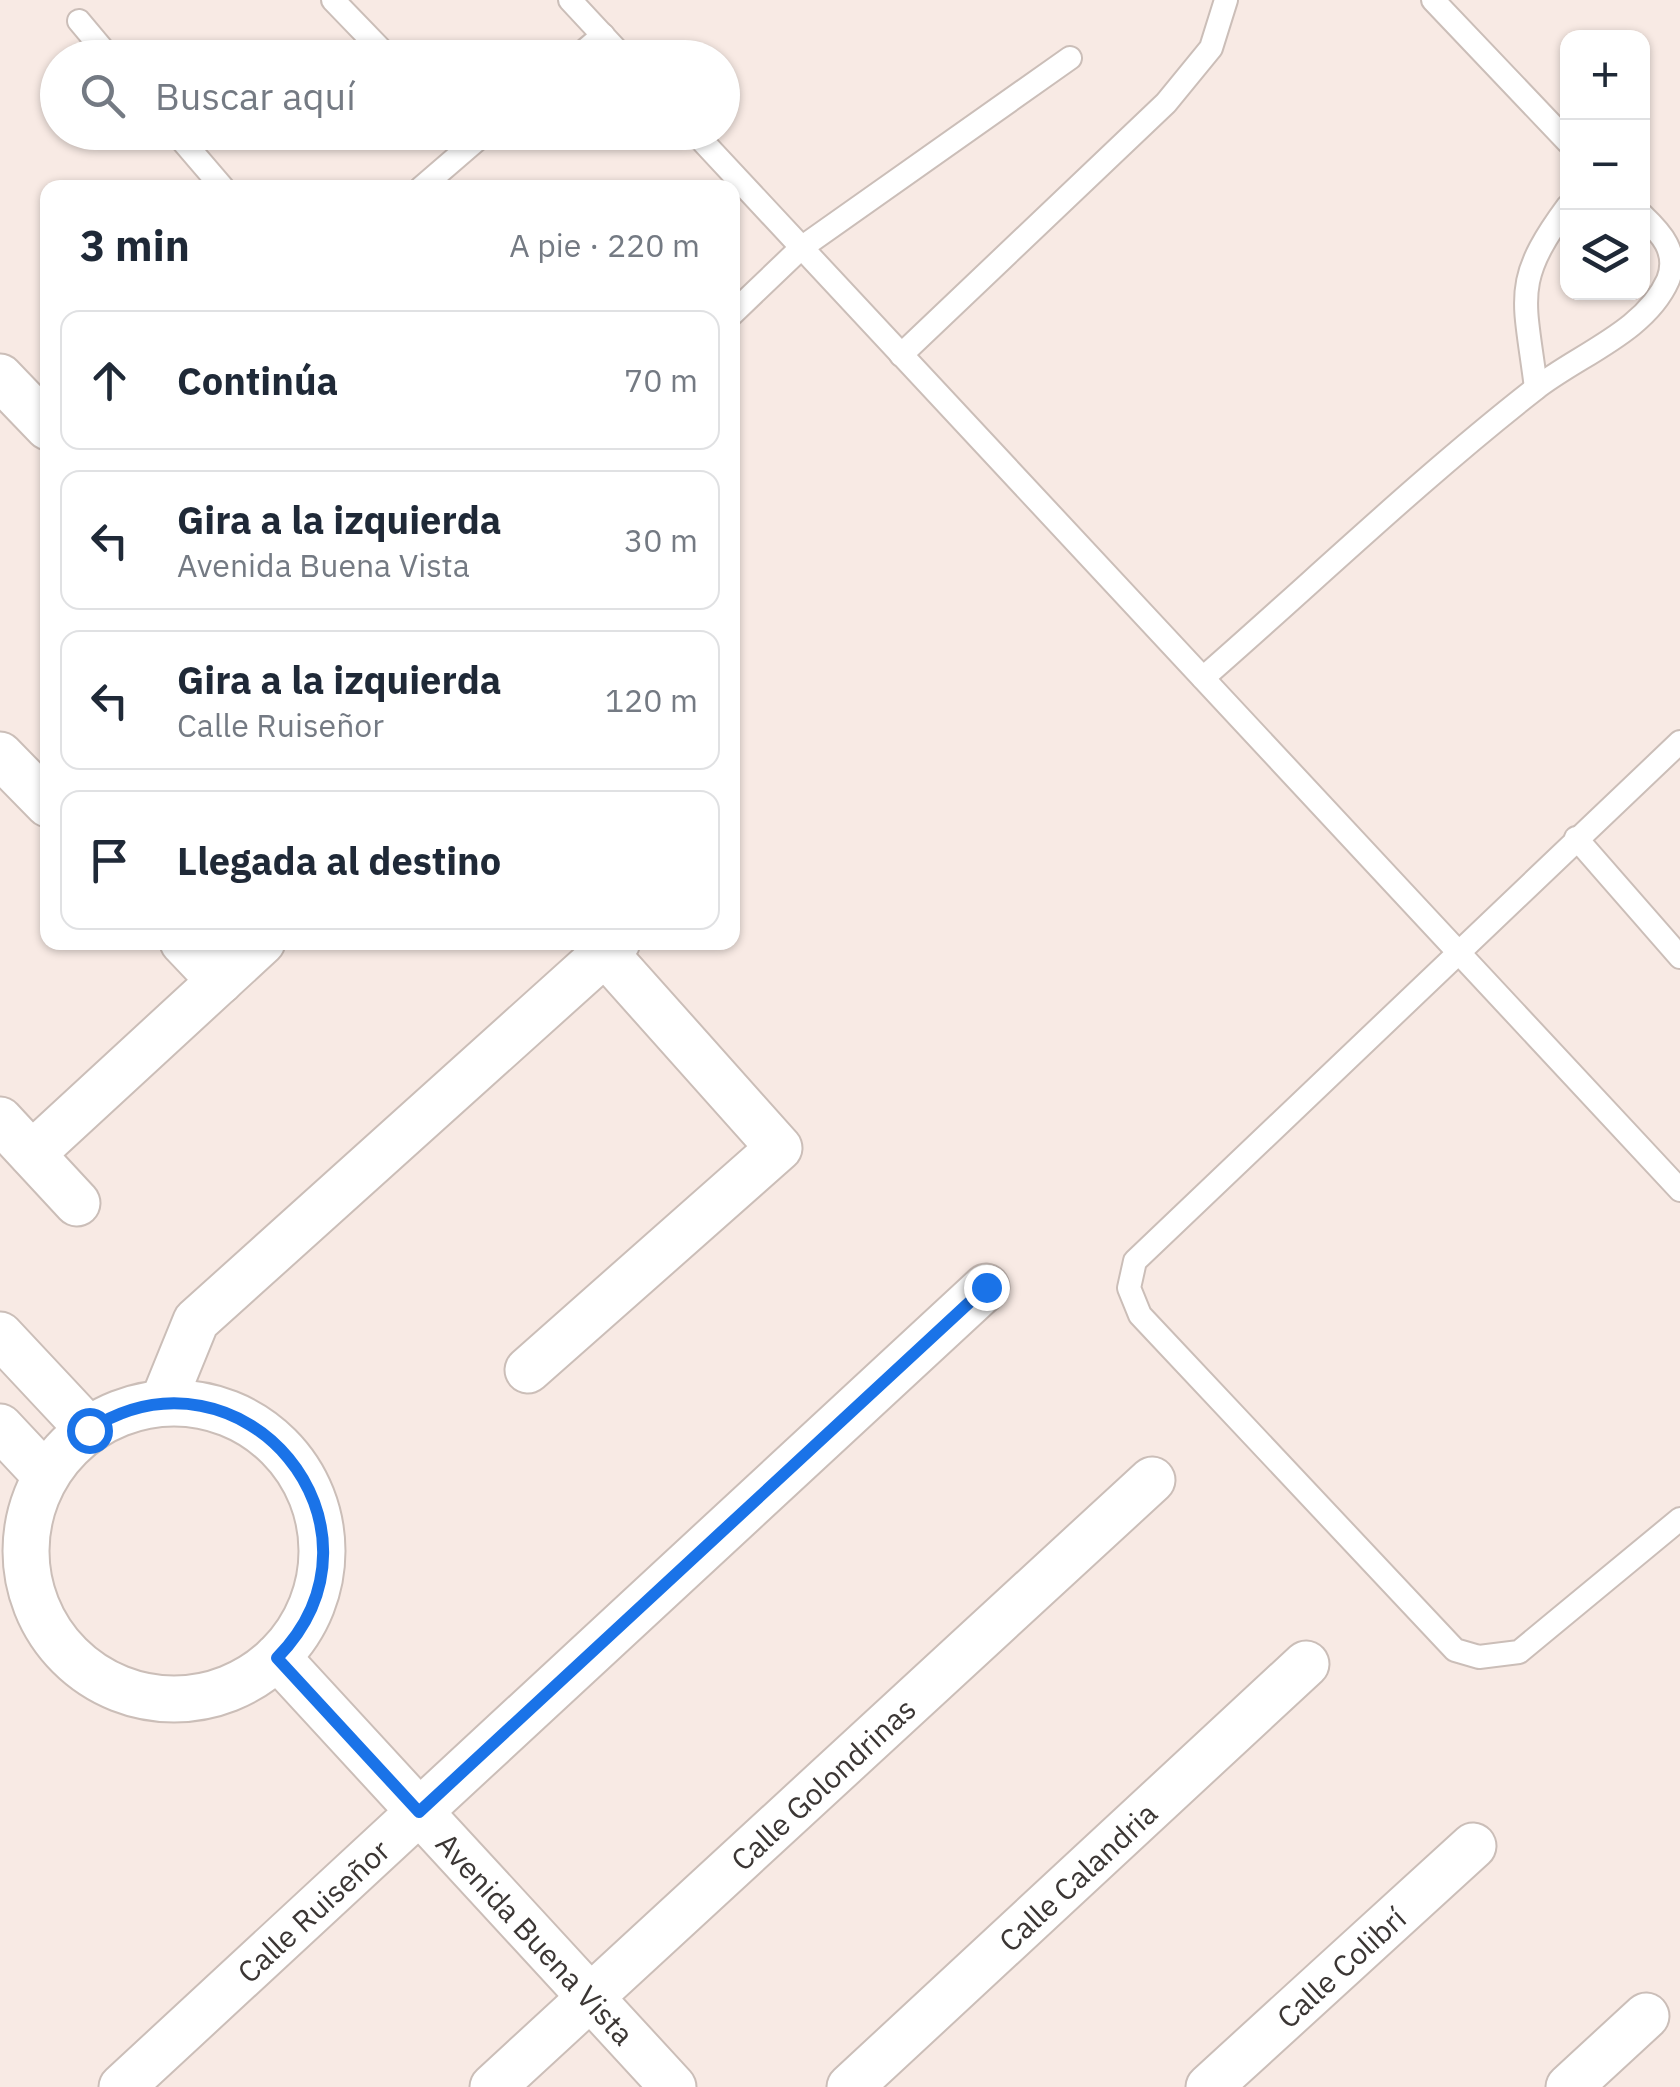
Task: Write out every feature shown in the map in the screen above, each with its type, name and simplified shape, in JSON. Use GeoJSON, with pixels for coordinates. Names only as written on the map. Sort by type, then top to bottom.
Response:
{"type":"FeatureCollection","features":[{"type":"Feature","properties":{"kind":"street"},"geometry":{"type":"LineString","coordinates":[[0,377],[40,419]]}},
{"type":"Feature","properties":{"kind":"street"},"geometry":{"type":"LineString","coordinates":[[0,756],[40,796]]}},
{"type":"Feature","properties":{"kind":"street"},"geometry":{"type":"LineString","coordinates":[[191,950],[220,980]]}},
{"type":"Feature","properties":{"kind":"street"},"geometry":{"type":"LineString","coordinates":[[32,1154],[253,950]]}},
{"type":"Feature","properties":{"kind":"street"},"geometry":{"type":"LineString","coordinates":[[164,1402],[196,1321],[609,950]]}},
{"type":"Feature","properties":{"kind":"street"},"geometry":{"type":"LineString","coordinates":[[528,1370],[779,1148],[613,950]]}},
{"type":"Feature","properties":{"kind":"street"},"geometry":{"type":"LineString","coordinates":[[0,1120],[77,1203]]}},
{"type":"Feature","properties":{"kind":"street","name":"Calle Ruiseñor"},"geometry":{"type":"LineString","coordinates":[[122,2087],[986,1287]]}},
{"type":"Feature","properties":{"kind":"street"},"geometry":{"type":"LineString","coordinates":[[0,1335],[89,1430]]}},
{"type":"Feature","properties":{"kind":"street"},"geometry":{"type":"LineString","coordinates":[[164,1402],[212,1406],[256,1426],[291,1458],[315,1500],[324,1546],[318,1594],[297,1637],[264,1671],[220,1693],[170,1700],[118,1690],[75,1663],[42,1623],[26,1574],[26,1522],[45,1475],[76,1438],[116,1413],[164,1402]]}},
{"type":"Feature","properties":{"kind":"street"},"geometry":{"type":"LineString","coordinates":[[0,1427],[45,1475]]}},
{"type":"Feature","properties":{"kind":"street","name":"Calle Golondrinas"},"geometry":{"type":"LineString","coordinates":[[493,2087],[1152,1480]]}},
{"type":"Feature","properties":{"kind":"street","name":"Avenida Buena Vista"},"geometry":{"type":"LineString","coordinates":[[277,1658],[673,2087]]}},
{"type":"Feature","properties":{"kind":"street","name":"Calle Calandria"},"geometry":{"type":"LineString","coordinates":[[850,2087],[1306,1664]]}},
{"type":"Feature","properties":{"kind":"street","name":"Calle Colibrí"},"geometry":{"type":"LineString","coordinates":[[1210,2087],[1473,1846]]}},
{"type":"Feature","properties":{"kind":"street"},"geometry":{"type":"LineString","coordinates":[[1569,2087],[1646,2016]]}},
{"type":"Feature","properties":{"kind":"lane"},"geometry":{"type":"LineString","coordinates":[[333,0],[372,40]]}},
{"type":"Feature","properties":{"kind":"lane"},"geometry":{"type":"LineString","coordinates":[[570,0],[608,40]]}},
{"type":"Feature","properties":{"kind":"lane"},"geometry":{"type":"LineString","coordinates":[[901,355],[1166,103],[1211,48],[1226,0]]}},
{"type":"Feature","properties":{"kind":"lane"},"geometry":{"type":"LineString","coordinates":[[1433,0],[1560,134]]}},
{"type":"Feature","properties":{"kind":"lane"},"geometry":{"type":"LineString","coordinates":[[79,21],[95,40]]}},
{"type":"Feature","properties":{"kind":"lane"},"geometry":{"type":"LineString","coordinates":[[597,40],[603,35]]}},
{"type":"Feature","properties":{"kind":"lane"},"geometry":{"type":"LineString","coordinates":[[740,306],[801,248],[1070,58]]}},
{"type":"Feature","properties":{"kind":"lane"},"geometry":{"type":"LineString","coordinates":[[190,150],[215,180]]}},
{"type":"Feature","properties":{"kind":"lane"},"geometry":{"type":"LineString","coordinates":[[428,180],[459,150]]}},
{"type":"Feature","properties":{"kind":"lane"},"geometry":{"type":"LineString","coordinates":[[711,150],[738,180]]}},
{"type":"Feature","properties":{"kind":"lane"},"geometry":{"type":"LineString","coordinates":[[740,182],[1680,1190]]}},
{"type":"Feature","properties":{"kind":"lane"},"geometry":{"type":"LineString","coordinates":[[1536,388],[1523,285],[1539,244],[1565,210]]}},
{"type":"Feature","properties":{"kind":"lane"},"geometry":{"type":"LineString","coordinates":[[1204,678],[1536,388],[1646,314],[1669,277],[1671,251],[1650,223]]}},
{"type":"Feature","properties":{"kind":"lane"},"geometry":{"type":"LineString","coordinates":[[1680,742],[1456,950],[1134,1260],[1129,1288],[1140,1315],[1455,1650],[1479,1657],[1519,1652],[1680,1519]]}},
{"type":"Feature","properties":{"kind":"lane"},"geometry":{"type":"LineString","coordinates":[[1576,838],[1680,957]]}},
{"type":"Feature","properties":{"kind":"route"},"geometry":{"type":"LineString","coordinates":[[89,1430],[116,1413],[164,1402],[212,1406],[256,1426],[291,1458],[315,1500],[324,1546],[318,1594],[297,1637],[277,1658],[419,1812],[986,1287]]}}]}
